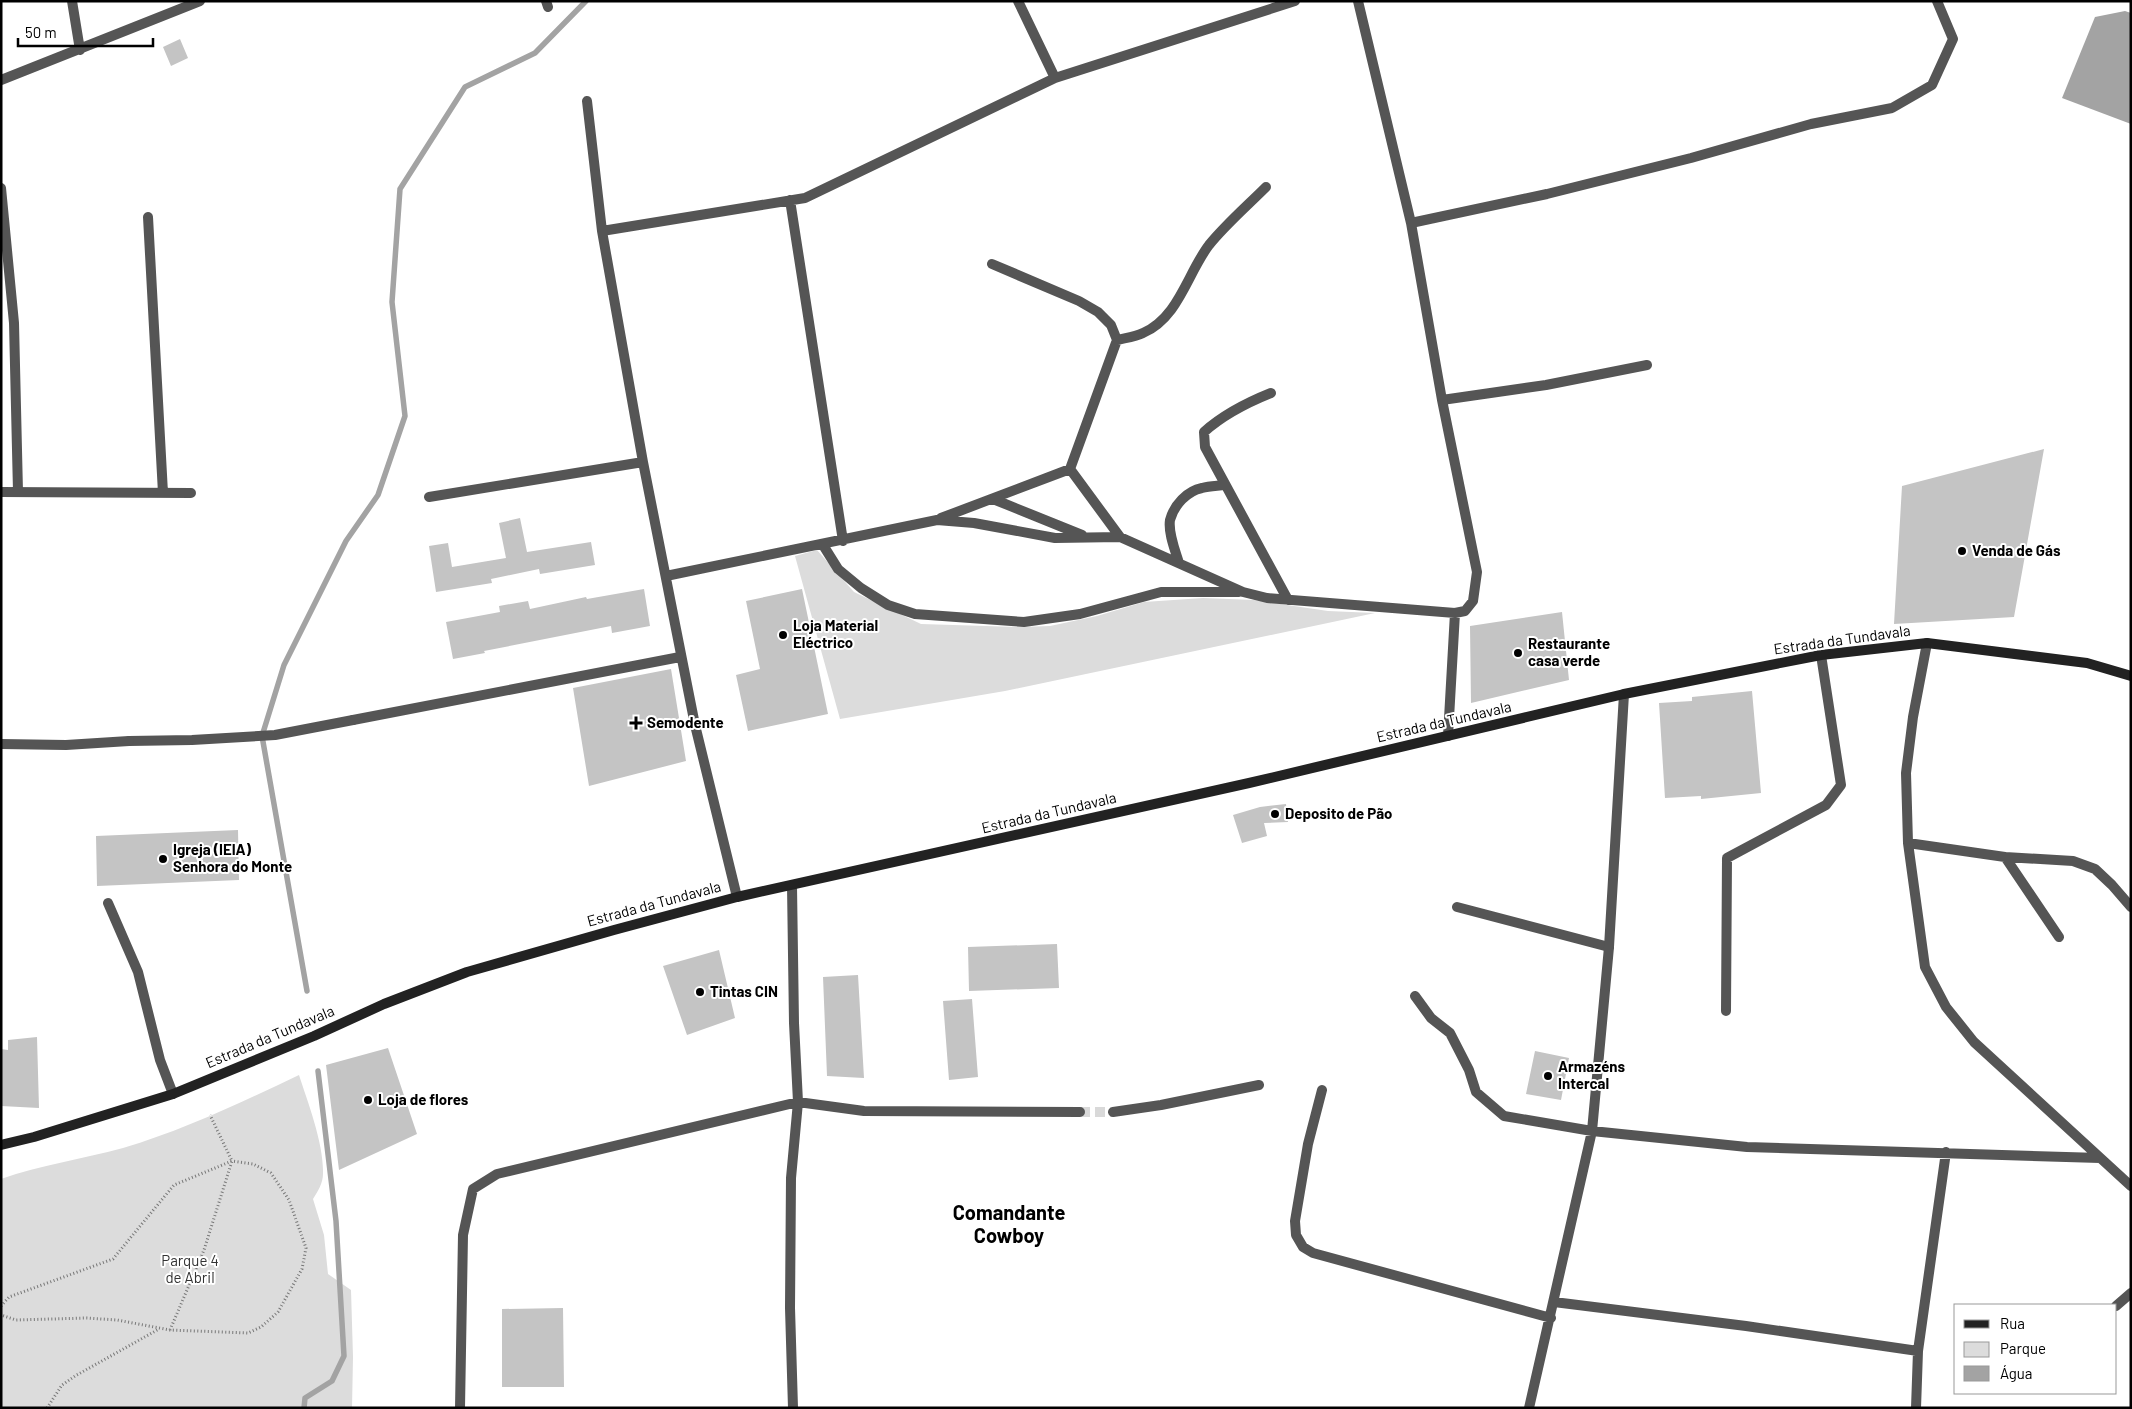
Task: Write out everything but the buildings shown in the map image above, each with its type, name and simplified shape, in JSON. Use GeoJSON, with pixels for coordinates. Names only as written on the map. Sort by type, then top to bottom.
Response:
{"type":"FeatureCollection","features":[{"type":"Feature","properties":{"kind":"main road","name":"Estrada da Tundavala"},"geometry":{"type":"LineString","coordinates":[[1,1145],[34,1137],[172,1094],[314,1036],[384,1004],[466,972],[737,897],[1448,736],[1624,694],[1821,656],[1927,644],[2087,662],[2131,676]]}},
{"type":"Feature","properties":{"kind":"street"},"geometry":{"type":"LineString","coordinates":[[72,1],[80,50]]}},
{"type":"Feature","properties":{"kind":"street"},"geometry":{"type":"LineString","coordinates":[[1,80],[200,1]]}},
{"type":"Feature","properties":{"kind":"street"},"geometry":{"type":"LineString","coordinates":[[1018,1],[1055,78]]}},
{"type":"Feature","properties":{"kind":"street"},"geometry":{"type":"LineString","coordinates":[[602,231],[805,198],[1055,78],[1295,1]]}},
{"type":"Feature","properties":{"kind":"street"},"geometry":{"type":"LineString","coordinates":[[823,544],[838,569],[861,588],[888,605],[915,614],[1024,622],[1080,614],[1161,592],[1243,592],[1288,600],[1455,613],[1465,612],[1473,601],[1477,572],[1442,400],[1411,223],[1358,1]]}},
{"type":"Feature","properties":{"kind":"street"},"geometry":{"type":"LineString","coordinates":[[1411,223],[1547,194],[1691,158],[1811,124],[1892,108],[1932,85],[1953,39],[1937,1]]}},
{"type":"Feature","properties":{"kind":"street"},"geometry":{"type":"LineString","coordinates":[[587,101],[602,231],[643,462],[680,657],[737,897]]}},
{"type":"Feature","properties":{"kind":"street"},"geometry":{"type":"LineString","coordinates":[[1117,340],[1142,334],[1168,314],[1180,297],[1210,244],[1266,187]]}},
{"type":"Feature","properties":{"kind":"street"},"geometry":{"type":"LineString","coordinates":[[1,188],[14,323],[18,492]]}},
{"type":"Feature","properties":{"kind":"street"},"geometry":{"type":"LineString","coordinates":[[790,200],[843,541]]}},
{"type":"Feature","properties":{"kind":"street"},"geometry":{"type":"LineString","coordinates":[[148,217],[163,493]]}},
{"type":"Feature","properties":{"kind":"street"},"geometry":{"type":"LineString","coordinates":[[666,576],[843,541],[937,520],[1070,469],[1117,340],[1111,325],[1098,312],[1079,301],[992,264]]}},
{"type":"Feature","properties":{"kind":"street"},"geometry":{"type":"LineString","coordinates":[[1442,400],[1546,385],[1647,365]]}},
{"type":"Feature","properties":{"kind":"street"},"geometry":{"type":"LineString","coordinates":[[1271,393],[1238,407],[1215,422],[1204,432],[1205,447],[1288,600]]}},
{"type":"Feature","properties":{"kind":"street"},"geometry":{"type":"LineString","coordinates":[[429,497],[643,462]]}},
{"type":"Feature","properties":{"kind":"street"},"geometry":{"type":"LineString","coordinates":[[1070,469],[1120,537]]}},
{"type":"Feature","properties":{"kind":"street"},"geometry":{"type":"LineString","coordinates":[[1178,563],[1170,521],[1177,505],[1185,496],[1200,488],[1225,485]]}},
{"type":"Feature","properties":{"kind":"street"},"geometry":{"type":"LineString","coordinates":[[1,492],[191,493]]}},
{"type":"Feature","properties":{"kind":"street"},"geometry":{"type":"LineString","coordinates":[[993,499],[1088,537]]}},
{"type":"Feature","properties":{"kind":"street"},"geometry":{"type":"LineString","coordinates":[[937,520],[974,523],[1055,538],[1120,537],[1243,592]]}},
{"type":"Feature","properties":{"kind":"street"},"geometry":{"type":"LineString","coordinates":[[1448,736],[1455,613]]}},
{"type":"Feature","properties":{"kind":"street"},"geometry":{"type":"LineString","coordinates":[[1927,644],[1913,717],[1906,773],[1908,843],[1925,967],[1946,1008],[1974,1042],[2131,1186]]}},
{"type":"Feature","properties":{"kind":"street"},"geometry":{"type":"LineString","coordinates":[[1726,1011],[1727,858],[1826,805],[1841,785],[1821,656]]}},
{"type":"Feature","properties":{"kind":"street"},"geometry":{"type":"LineString","coordinates":[[1,744],[66,745],[275,736],[680,657]]}},
{"type":"Feature","properties":{"kind":"street"},"geometry":{"type":"LineString","coordinates":[[1529,1408],[1592,1131],[1610,947],[1624,694]]}},
{"type":"Feature","properties":{"kind":"street"},"geometry":{"type":"LineString","coordinates":[[1908,843],[2005,857],[2073,861],[2095,869],[2131,907]]}},
{"type":"Feature","properties":{"kind":"street"},"geometry":{"type":"LineString","coordinates":[[2005,857],[2059,937]]}},
{"type":"Feature","properties":{"kind":"street"},"geometry":{"type":"LineString","coordinates":[[792,886],[794,1023],[798,1102],[791,1178],[790,1308],[793,1408]]}},
{"type":"Feature","properties":{"kind":"street"},"geometry":{"type":"LineString","coordinates":[[108,903],[138,972],[160,1060],[172,1094]]}},
{"type":"Feature","properties":{"kind":"street"},"geometry":{"type":"LineString","coordinates":[[1457,907],[1610,947]]}},
{"type":"Feature","properties":{"kind":"street"},"geometry":{"type":"LineString","coordinates":[[1415,996],[1431,1018],[1450,1033],[1469,1070],[1476,1092],[1504,1116],[1592,1131],[1747,1147],[2100,1158]]}},
{"type":"Feature","properties":{"kind":"street"},"geometry":{"type":"LineString","coordinates":[[1113,1112],[1161,1106],[1259,1085]]}},
{"type":"Feature","properties":{"kind":"street"},"geometry":{"type":"LineString","coordinates":[[1322,1090],[1308,1144],[1295,1221],[1296,1236],[1303,1246],[1313,1253],[1551,1318]]}},
{"type":"Feature","properties":{"kind":"street"},"geometry":{"type":"LineString","coordinates":[[460,1408],[463,1235],[473,1190],[497,1174],[798,1102],[864,1111],[1080,1112]]}},
{"type":"Feature","properties":{"kind":"street"},"geometry":{"type":"LineString","coordinates":[[1916,1408],[1918,1351],[1946,1152]]}},
{"type":"Feature","properties":{"kind":"street"},"geometry":{"type":"LineString","coordinates":[[2117,1305],[2131,1293]]}},
{"type":"Feature","properties":{"kind":"street"},"geometry":{"type":"LineString","coordinates":[[1554,1302],[1746,1326],[1918,1351]]}},
{"type":"Feature","properties":{"kind":"path"},"geometry":{"type":"LineString","coordinates":[[170,1330],[204,1250],[232,1161],[210,1116]]}},
{"type":"Feature","properties":{"kind":"path"},"geometry":{"type":"LineString","coordinates":[[1,1306],[9,1297],[113,1259],[174,1185],[232,1161],[253,1164],[271,1172],[289,1200],[306,1248],[302,1269],[278,1312],[261,1327],[248,1333],[170,1330],[117,1320],[87,1318],[16,1320],[1,1315]]}},
{"type":"Feature","properties":{"kind":"path"},"geometry":{"type":"LineString","coordinates":[[47,1408],[62,1385],[160,1329]]}},
{"type":"Feature","properties":{"kind":"green space"},"geometry":{"type":"Polygon","coordinates":[[[817,550],[854,592],[921,624],[1050,626],[1097,616],[1144,602],[1203,598],[1254,600],[1328,611],[1375,613],[1005,691],[840,719],[795,556],[817,550]]]}},
{"type":"Feature","properties":{"kind":"green space","name":"Parque 4 de Abril"},"geometry":{"type":"Polygon","coordinates":[[[299,1075],[315,1124],[323,1162],[323,1177],[313,1199],[324,1235],[328,1274],[351,1290],[352,1408],[1,1408],[1,1179],[146,1141],[212,1115],[299,1075]]]}},
{"type":"Feature","properties":{"kind":"water"},"geometry":{"type":"Polygon","coordinates":[[[2125,11],[2131,13],[2131,124],[2062,98],[2095,17],[2125,11]]]}},
{"type":"Feature","properties":{"kind":"waterway"},"geometry":{"type":"LineString","coordinates":[[307,991],[262,736],[284,665],[346,541],[378,495],[405,416],[392,302],[400,189],[465,87],[535,53],[586,1]]}},
{"type":"Feature","properties":{"kind":"waterway"},"geometry":{"type":"LineString","coordinates":[[304,1408],[305,1398],[332,1381],[344,1356],[336,1221],[318,1071]]}},
{"type":"Feature","properties":{"kind":"tunnel"},"geometry":{"type":"LineString","coordinates":[[1080,1112],[1113,1112]]}},
{"type":"Feature","properties":{"kind":"place","name":"Venda de Gás"},"geometry":{"type":"Point","coordinates":[1962,551]}},
{"type":"Feature","properties":{"kind":"place","name":"Loja Material Eléctrico"},"geometry":{"type":"Point","coordinates":[783,635]}},
{"type":"Feature","properties":{"kind":"place","name":"Restaurante casa verde"},"geometry":{"type":"Point","coordinates":[1518,653]}},
{"type":"Feature","properties":{"kind":"place","name":"Semodente"},"geometry":{"type":"Point","coordinates":[636,723]}},
{"type":"Feature","properties":{"kind":"place","name":"Deposito de Pão"},"geometry":{"type":"Point","coordinates":[1275,814]}},
{"type":"Feature","properties":{"kind":"place","name":"Igreja (IEIA) Senhora do Monte"},"geometry":{"type":"Point","coordinates":[163,859]}},
{"type":"Feature","properties":{"kind":"place","name":"Tintas CIN"},"geometry":{"type":"Point","coordinates":[700,992]}},
{"type":"Feature","properties":{"kind":"place","name":"Armazéns Intercal"},"geometry":{"type":"Point","coordinates":[1548,1076]}},
{"type":"Feature","properties":{"kind":"place","name":"Loja de flores"},"geometry":{"type":"Point","coordinates":[368,1100]}},
{"type":"Feature","properties":{"kind":"district","name":"Comandante Cowboy"},"geometry":{"type":"Point","coordinates":[1009,1224]}}]}
